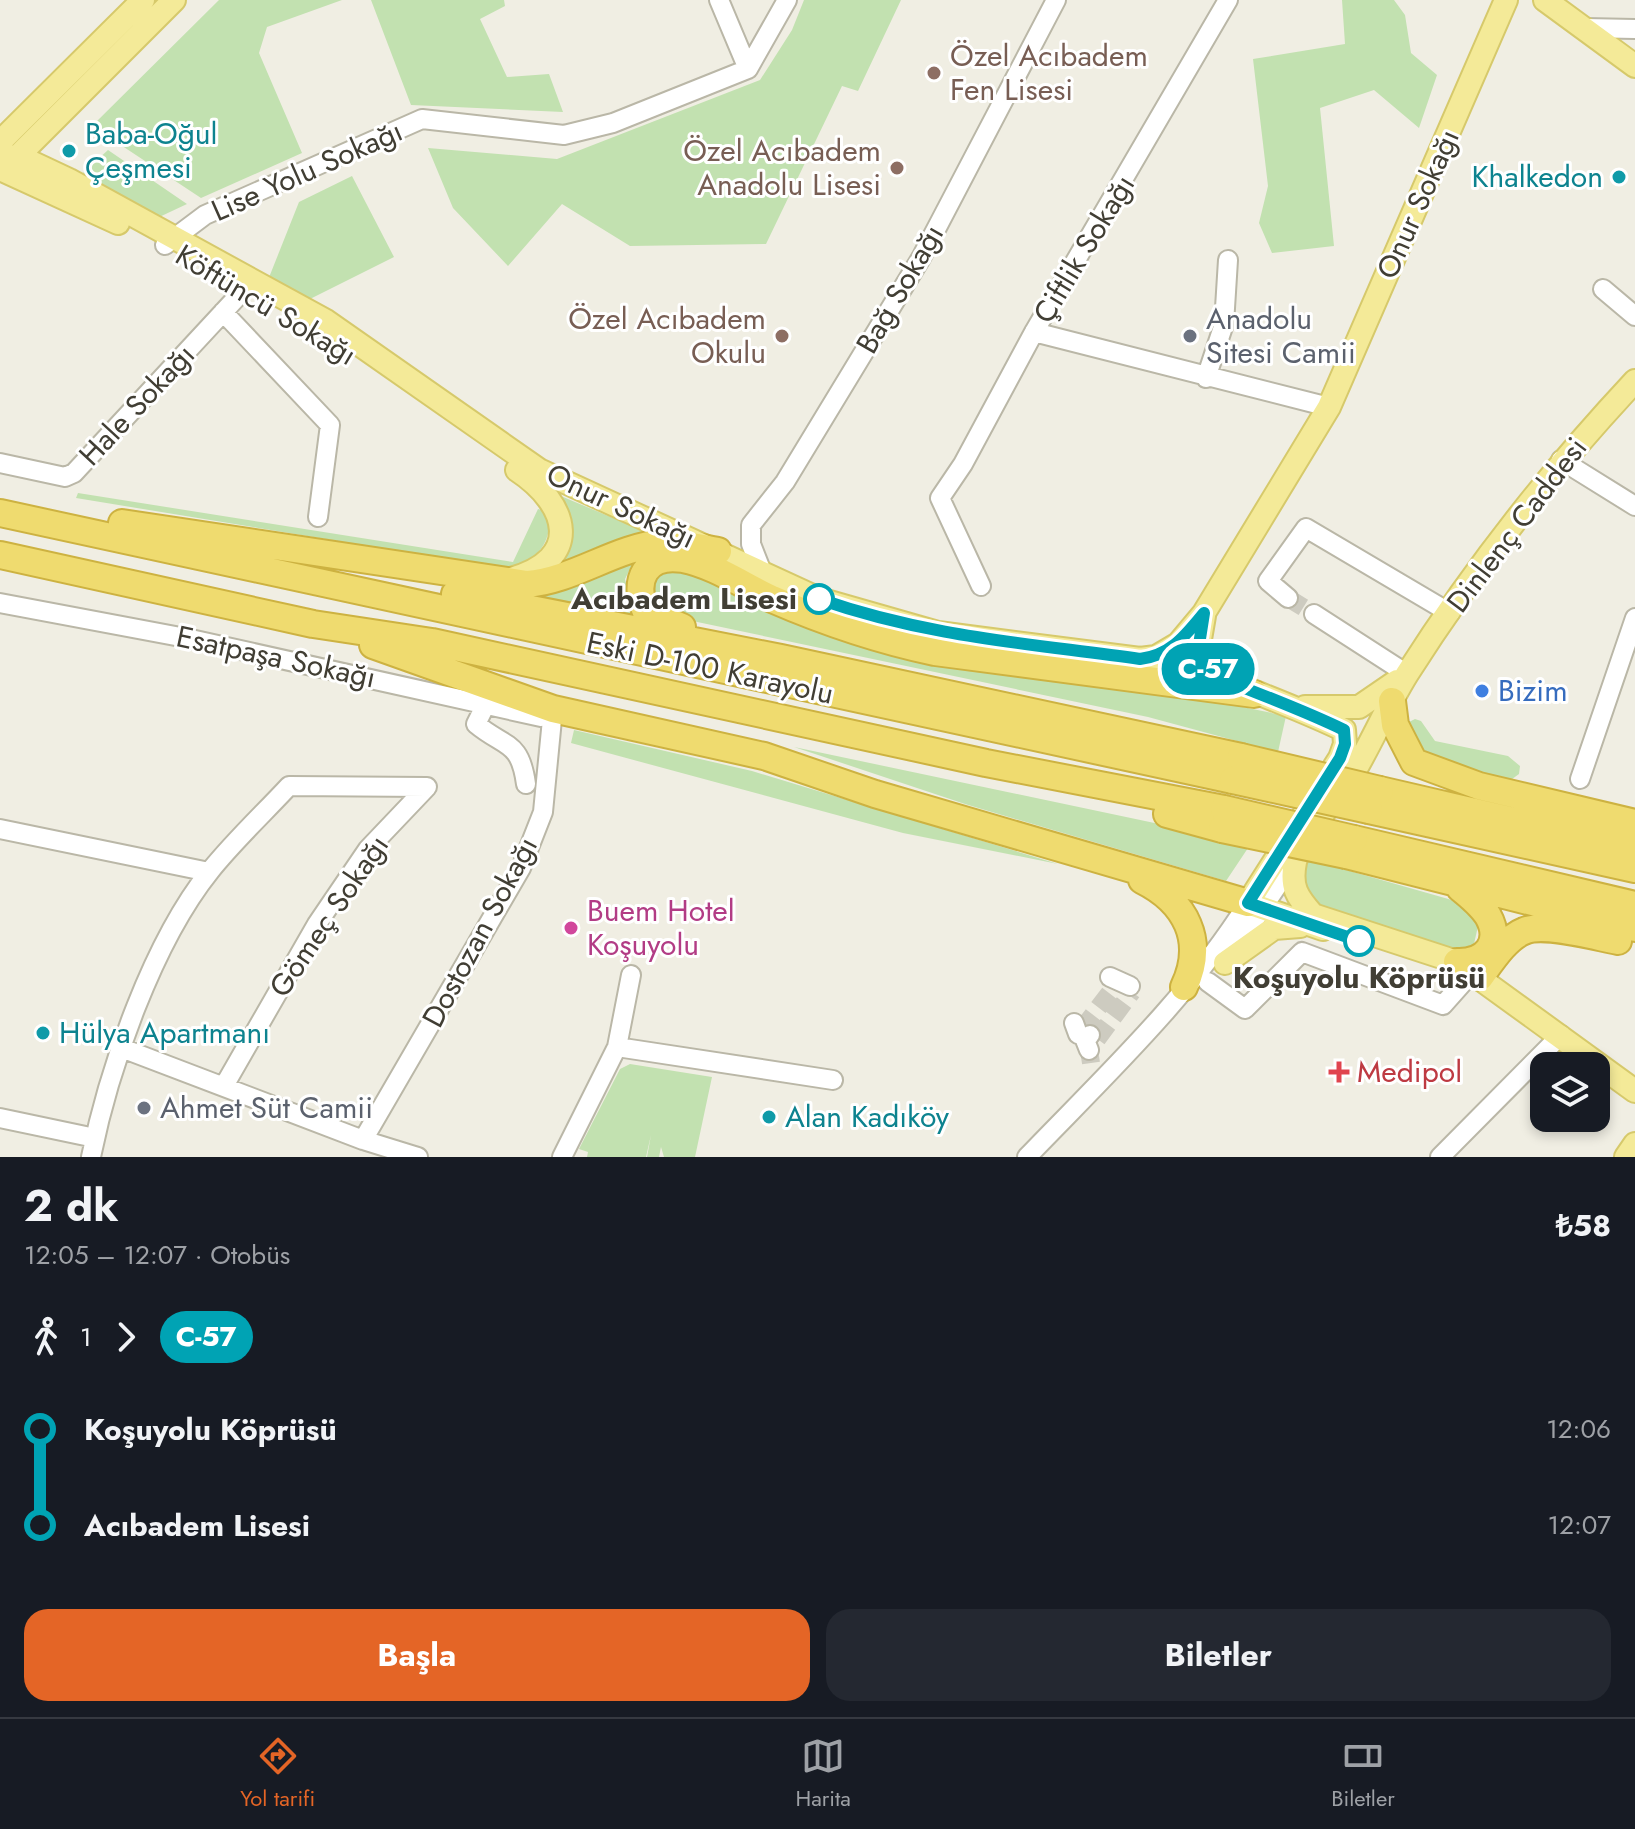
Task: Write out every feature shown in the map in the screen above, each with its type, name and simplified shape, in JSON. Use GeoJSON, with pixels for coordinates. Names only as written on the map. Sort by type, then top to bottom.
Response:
{"type":"FeatureCollection","features":[{"type":"Feature","properties":{"kind":"highway"},"geometry":{"type":"LineString","coordinates":[[0,511],[184,530],[499,583],[545,583],[616,556],[664,543],[718,551]]}},
{"type":"Feature","properties":{"kind":"highway","name":"Eski D-100 Karayolu"},"geometry":{"type":"LineString","coordinates":[[0,511],[1237,769]]}},
{"type":"Feature","properties":{"kind":"highway"},"geometry":{"type":"LineString","coordinates":[[140,542],[339,571],[781,658],[1375,800],[1635,849]]}},
{"type":"Feature","properties":{"kind":"highway","name":"Eski D-100 Karayolu"},"geometry":{"type":"LineString","coordinates":[[0,555],[313,624],[432,642],[986,763],[1350,847]]}},
{"type":"Feature","properties":{"kind":"highway"},"geometry":{"type":"LineString","coordinates":[[781,658],[659,619],[646,612],[637,593],[639,582],[657,562],[682,559],[833,623],[890,642],[935,652],[1254,694]]}},
{"type":"Feature","properties":{"kind":"highway"},"geometry":{"type":"LineString","coordinates":[[313,624],[552,714],[764,756],[875,794],[1256,906]]}},
{"type":"Feature","properties":{"kind":"highway"},"geometry":{"type":"LineString","coordinates":[[1392,701],[1395,725],[1414,762],[1479,786],[1635,823]]}},
{"type":"Feature","properties":{"kind":"highway"},"geometry":{"type":"LineString","coordinates":[[1375,800],[1635,869]]}},
{"type":"Feature","properties":{"kind":"highway"},"geometry":{"type":"LineString","coordinates":[[1030,839],[1142,880],[1168,895],[1189,922],[1194,937],[1192,970],[1196,984]]}},
{"type":"Feature","properties":{"kind":"highway"},"geometry":{"type":"LineString","coordinates":[[1350,847],[1457,885],[1635,928]]}},
{"type":"Feature","properties":{"kind":"highway"},"geometry":{"type":"LineString","coordinates":[[1350,847],[1635,905]]}},
{"type":"Feature","properties":{"kind":"highway"},"geometry":{"type":"LineString","coordinates":[[1457,885],[1487,913],[1493,928],[1492,943],[1468,972]]}},
{"type":"Feature","properties":{"kind":"highway"},"geometry":{"type":"LineString","coordinates":[[1468,972],[1524,930],[1540,927],[1635,944]]}},
{"type":"Feature","properties":{"kind":"main road"},"geometry":{"type":"LineString","coordinates":[[3,163],[56,87],[143,0]]}},
{"type":"Feature","properties":{"kind":"main road"},"geometry":{"type":"LineString","coordinates":[[3,163],[50,125],[174,0]]}},
{"type":"Feature","properties":{"kind":"main road"},"geometry":{"type":"LineString","coordinates":[[1500,6],[1518,0]]}},
{"type":"Feature","properties":{"kind":"main road"},"geometry":{"type":"LineString","coordinates":[[1551,2],[1635,66]]}},
{"type":"Feature","properties":{"kind":"main road","name":"Onur Sokağı"},"geometry":{"type":"LineString","coordinates":[[520,464],[844,608],[938,633],[1140,659],[1156,657],[1178,644],[1204,613],[1329,407],[1500,6]]}},
{"type":"Feature","properties":{"kind":"main road","name":"Köftüncü Sokağı"},"geometry":{"type":"LineString","coordinates":[[50,125],[46,144],[49,159],[66,189]]}},
{"type":"Feature","properties":{"kind":"main road","name":"Köftüncü Sokağı"},"geometry":{"type":"LineString","coordinates":[[3,163],[66,189],[248,286],[520,464]]}},
{"type":"Feature","properties":{"kind":"main road","name":"Dinlenç Caddesi"},"geometry":{"type":"LineString","coordinates":[[1407,674],[1520,511],[1561,460],[1635,381]]}},
{"type":"Feature","properties":{"kind":"main road"},"geometry":{"type":"LineString","coordinates":[[499,583],[538,570],[551,556],[562,527],[551,497],[520,464]]}},
{"type":"Feature","properties":{"kind":"main road"},"geometry":{"type":"LineString","coordinates":[[1204,613],[1199,645],[1212,675],[1254,694],[1296,707],[1344,730],[1345,744],[1340,758],[1256,906],[1468,972]]}},
{"type":"Feature","properties":{"kind":"main road"},"geometry":{"type":"LineString","coordinates":[[1296,707],[1359,707],[1407,674]]}},
{"type":"Feature","properties":{"kind":"main road"},"geometry":{"type":"LineString","coordinates":[[1407,674],[1357,766],[1296,857],[1292,884],[1298,898],[1313,915],[1468,972],[1561,1035],[1635,1091]]}},
{"type":"Feature","properties":{"kind":"main road"},"geometry":{"type":"LineString","coordinates":[[1225,963],[1266,932],[1283,925],[1332,932]]}},
{"type":"Feature","properties":{"kind":"main road"},"geometry":{"type":"LineString","coordinates":[[1626,1157],[1635,1144]]}},
{"type":"Feature","properties":{"kind":"street"},"geometry":{"type":"LineString","coordinates":[[719,0],[748,69]]}},
{"type":"Feature","properties":{"kind":"street"},"geometry":{"type":"LineString","coordinates":[[748,69],[787,0]]}},
{"type":"Feature","properties":{"kind":"street","name":"Bağ Sokağı"},"geometry":{"type":"LineString","coordinates":[[762,572],[751,544],[751,525],[785,482],[921,258],[1056,0]]}},
{"type":"Feature","properties":{"kind":"street","name":"Çiftlik Sokağı"},"geometry":{"type":"LineString","coordinates":[[944,492],[963,464],[1034,332],[1228,0]]}},
{"type":"Feature","properties":{"kind":"street"},"geometry":{"type":"LineString","coordinates":[[1585,28],[1635,29]]}},
{"type":"Feature","properties":{"kind":"street","name":"Lise Yolu Sokağı"},"geometry":{"type":"LineString","coordinates":[[170,242],[205,215],[422,119],[564,135],[613,123],[748,69]]}},
{"type":"Feature","properties":{"kind":"street"},"geometry":{"type":"LineString","coordinates":[[1206,378],[1224,324],[1228,260]]}},
{"type":"Feature","properties":{"kind":"street","name":"Hale Sokağı"},"geometry":{"type":"LineString","coordinates":[[0,463],[65,477],[74,473],[248,286]]}},
{"type":"Feature","properties":{"kind":"street"},"geometry":{"type":"LineString","coordinates":[[1603,289],[1635,316]]}},
{"type":"Feature","properties":{"kind":"street"},"geometry":{"type":"LineString","coordinates":[[223,312],[330,425],[318,517]]}},
{"type":"Feature","properties":{"kind":"street"},"geometry":{"type":"LineString","coordinates":[[1034,332],[1329,407]]}},
{"type":"Feature","properties":{"kind":"street"},"geometry":{"type":"LineString","coordinates":[[1561,460],[1635,506]]}},
{"type":"Feature","properties":{"kind":"street"},"geometry":{"type":"LineString","coordinates":[[944,492],[971,537]]}},
{"type":"Feature","properties":{"kind":"street"},"geometry":{"type":"LineString","coordinates":[[944,492],[981,586]]}},
{"type":"Feature","properties":{"kind":"street"},"geometry":{"type":"LineString","coordinates":[[1288,598],[1268,581],[1306,528],[1450,613]]}},
{"type":"Feature","properties":{"kind":"street","name":"Esatpaşa Sokağı"},"geometry":{"type":"LineString","coordinates":[[0,603],[552,714]]}},
{"type":"Feature","properties":{"kind":"street"},"geometry":{"type":"LineString","coordinates":[[1314,614],[1407,674]]}},
{"type":"Feature","properties":{"kind":"street"},"geometry":{"type":"LineString","coordinates":[[1580,779],[1634,621]]}},
{"type":"Feature","properties":{"kind":"street"},"geometry":{"type":"LineString","coordinates":[[487,702],[476,724],[508,742],[520,755],[526,784]]}},
{"type":"Feature","properties":{"kind":"street","name":"Dostozan Sokağı"},"geometry":{"type":"LineString","coordinates":[[363,1140],[521,868],[543,812],[552,714]]}},
{"type":"Feature","properties":{"kind":"street","name":"Gömeç Sokağı"},"geometry":{"type":"LineString","coordinates":[[91,1157],[119,1047],[180,919],[209,872],[289,786],[427,787],[368,849],[317,924],[224,1086]]}},
{"type":"Feature","properties":{"kind":"street"},"geometry":{"type":"LineString","coordinates":[[0,829],[209,872]]}},
{"type":"Feature","properties":{"kind":"street"},"geometry":{"type":"LineString","coordinates":[[1196,984],[1222,943],[1296,857]]}},
{"type":"Feature","properties":{"kind":"street"},"geometry":{"type":"LineString","coordinates":[[1028,1156],[1196,984],[1225,963],[1256,906]]}},
{"type":"Feature","properties":{"kind":"street"},"geometry":{"type":"LineString","coordinates":[[1196,984],[1245,1009],[1302,952],[1443,1005],[1468,972]]}},
{"type":"Feature","properties":{"kind":"street"},"geometry":{"type":"LineString","coordinates":[[562,1157],[617,1047],[631,975]]}},
{"type":"Feature","properties":{"kind":"street"},"geometry":{"type":"LineString","coordinates":[[1440,1157],[1561,1035]]}},
{"type":"Feature","properties":{"kind":"street"},"geometry":{"type":"LineString","coordinates":[[119,1047],[363,1140],[418,1157]]}},
{"type":"Feature","properties":{"kind":"street"},"geometry":{"type":"LineString","coordinates":[[617,1047],[833,1080]]}},
{"type":"Feature","properties":{"kind":"street"},"geometry":{"type":"LineString","coordinates":[[0,1118],[95,1138]]}},
{"type":"Feature","properties":{"kind":"green space"},"geometry":{"type":"Polygon","coordinates":[[[219,0],[342,0],[267,27],[259,53],[302,153],[201,198],[92,126],[219,0]]]}},
{"type":"Feature","properties":{"kind":"green space"},"geometry":{"type":"Polygon","coordinates":[[[371,0],[504,0],[505,6],[480,19],[507,77],[549,74],[563,112],[411,105],[371,0]]]}},
{"type":"Feature","properties":{"kind":"green space"},"geometry":{"type":"Polygon","coordinates":[[[804,0],[901,0],[858,91],[842,86],[766,244],[630,246],[562,204],[508,266],[453,208],[428,148],[557,159],[760,80],[792,30],[804,0]]]}},
{"type":"Feature","properties":{"kind":"green space"},"geometry":{"type":"Polygon","coordinates":[[[1342,0],[1394,0],[1405,15],[1411,53],[1437,75],[1419,128],[1374,90],[1320,108],[1334,246],[1272,253],[1259,223],[1268,186],[1253,59],[1345,44],[1342,0]]]}},
{"type":"Feature","properties":{"kind":"green space"},"geometry":{"type":"Polygon","coordinates":[[[108,150],[187,204],[155,219],[83,173],[108,150]]]}},
{"type":"Feature","properties":{"kind":"green space"},"geometry":{"type":"Polygon","coordinates":[[[352,176],[394,257],[302,303],[266,285],[299,202],[352,176]]]}},
{"type":"Feature","properties":{"kind":"green space"},"geometry":{"type":"Polygon","coordinates":[[[78,493],[513,562],[538,509],[549,512],[549,523],[541,549],[527,561],[508,569],[76,498],[78,493]]]}},
{"type":"Feature","properties":{"kind":"green space"},"geometry":{"type":"Polygon","coordinates":[[[556,494],[644,531],[548,573],[556,494]]]}},
{"type":"Feature","properties":{"kind":"green space"},"geometry":{"type":"Polygon","coordinates":[[[652,550],[632,565],[625,579],[633,616],[524,593],[652,550]]]}},
{"type":"Feature","properties":{"kind":"green space"},"geometry":{"type":"Polygon","coordinates":[[[676,566],[1214,701],[1286,716],[1278,752],[1148,717],[664,615],[650,596],[653,578],[676,566]]]}},
{"type":"Feature","properties":{"kind":"green space"},"geometry":{"type":"Polygon","coordinates":[[[1415,719],[1421,721],[1435,741],[1508,756],[1520,766],[1519,774],[1508,782],[1424,755],[1408,728],[1409,722],[1415,719]]]}},
{"type":"Feature","properties":{"kind":"green space"},"geometry":{"type":"Polygon","coordinates":[[[574,730],[752,771],[1058,864],[903,833],[571,743],[574,730]]]}},
{"type":"Feature","properties":{"kind":"green space"},"geometry":{"type":"Polygon","coordinates":[[[794,747],[1250,845],[1226,881],[965,804],[794,747]]]}},
{"type":"Feature","properties":{"kind":"green space"},"geometry":{"type":"Polygon","coordinates":[[[1304,858],[1459,902],[1478,926],[1474,944],[1464,953],[1320,912],[1304,888],[1304,858]]]}},
{"type":"Feature","properties":{"kind":"green space"},"geometry":{"type":"Polygon","coordinates":[[[630,1064],[712,1077],[695,1157],[664,1157],[661,1147],[659,1157],[647,1157],[651,1135],[646,1157],[587,1157],[588,1152],[579,1149],[620,1069],[630,1064]]]}},
{"type":"Feature","properties":{"kind":"tunnel"},"geometry":{"type":"LineString","coordinates":[[1288,598],[1314,614]]}},
{"type":"Feature","properties":{"kind":"tunnel"},"geometry":{"type":"LineString","coordinates":[[1082,1029],[1118,982]]}},
{"type":"Feature","properties":{"kind":"tunnel"},"geometry":{"type":"LineString","coordinates":[[1091,1063],[1089,1050],[1132,992]]}},
{"type":"Feature","properties":{"kind":"bus line","name":"C-57"},"geometry":{"type":"LineString","coordinates":[[819,599],[873,618],[938,633],[1140,659],[1156,657],[1178,644],[1204,613],[1200,653],[1212,675],[1254,694],[1296,707],[1344,730],[1345,744],[1340,758],[1248,903],[1359,941]]}},
{"type":"Feature","properties":{"kind":"place","name":"Özel Acıbadem Fen Lisesi"},"geometry":{"type":"Point","coordinates":[934,73]}},
{"type":"Feature","properties":{"kind":"place","name":"Baba-Oğul Çeşmesi"},"geometry":{"type":"Point","coordinates":[69,151]}},
{"type":"Feature","properties":{"kind":"place","name":"Özel Acıbadem Anadolu Lisesi"},"geometry":{"type":"Point","coordinates":[897,168]}},
{"type":"Feature","properties":{"kind":"place","name":"Khalkedon"},"geometry":{"type":"Point","coordinates":[1619,177]}},
{"type":"Feature","properties":{"kind":"place","name":"Özel Acıbadem Okulu"},"geometry":{"type":"Point","coordinates":[782,336]}},
{"type":"Feature","properties":{"kind":"place","name":"Anadolu Sitesi Camii"},"geometry":{"type":"Point","coordinates":[1190,336]}},
{"type":"Feature","properties":{"kind":"place","name":"Acıbadem Lisesi"},"geometry":{"type":"Point","coordinates":[819,599]}},
{"type":"Feature","properties":{"kind":"place","name":"Bizim"},"geometry":{"type":"Point","coordinates":[1482,691]}},
{"type":"Feature","properties":{"kind":"place","name":"Buem Hotel Koşuyolu"},"geometry":{"type":"Point","coordinates":[571,928]}},
{"type":"Feature","properties":{"kind":"place","name":"Koşuyolu Köprüsü"},"geometry":{"type":"Point","coordinates":[1359,941]}},
{"type":"Feature","properties":{"kind":"place","name":"Hülya Apartmanı"},"geometry":{"type":"Point","coordinates":[43,1033]}},
{"type":"Feature","properties":{"kind":"place","name":"Medipol"},"geometry":{"type":"Point","coordinates":[1339,1072]}},
{"type":"Feature","properties":{"kind":"place","name":"Ahmet Süt Camii"},"geometry":{"type":"Point","coordinates":[144,1108]}},
{"type":"Feature","properties":{"kind":"place","name":"Alan Kadıköy"},"geometry":{"type":"Point","coordinates":[769,1117]}}]}
